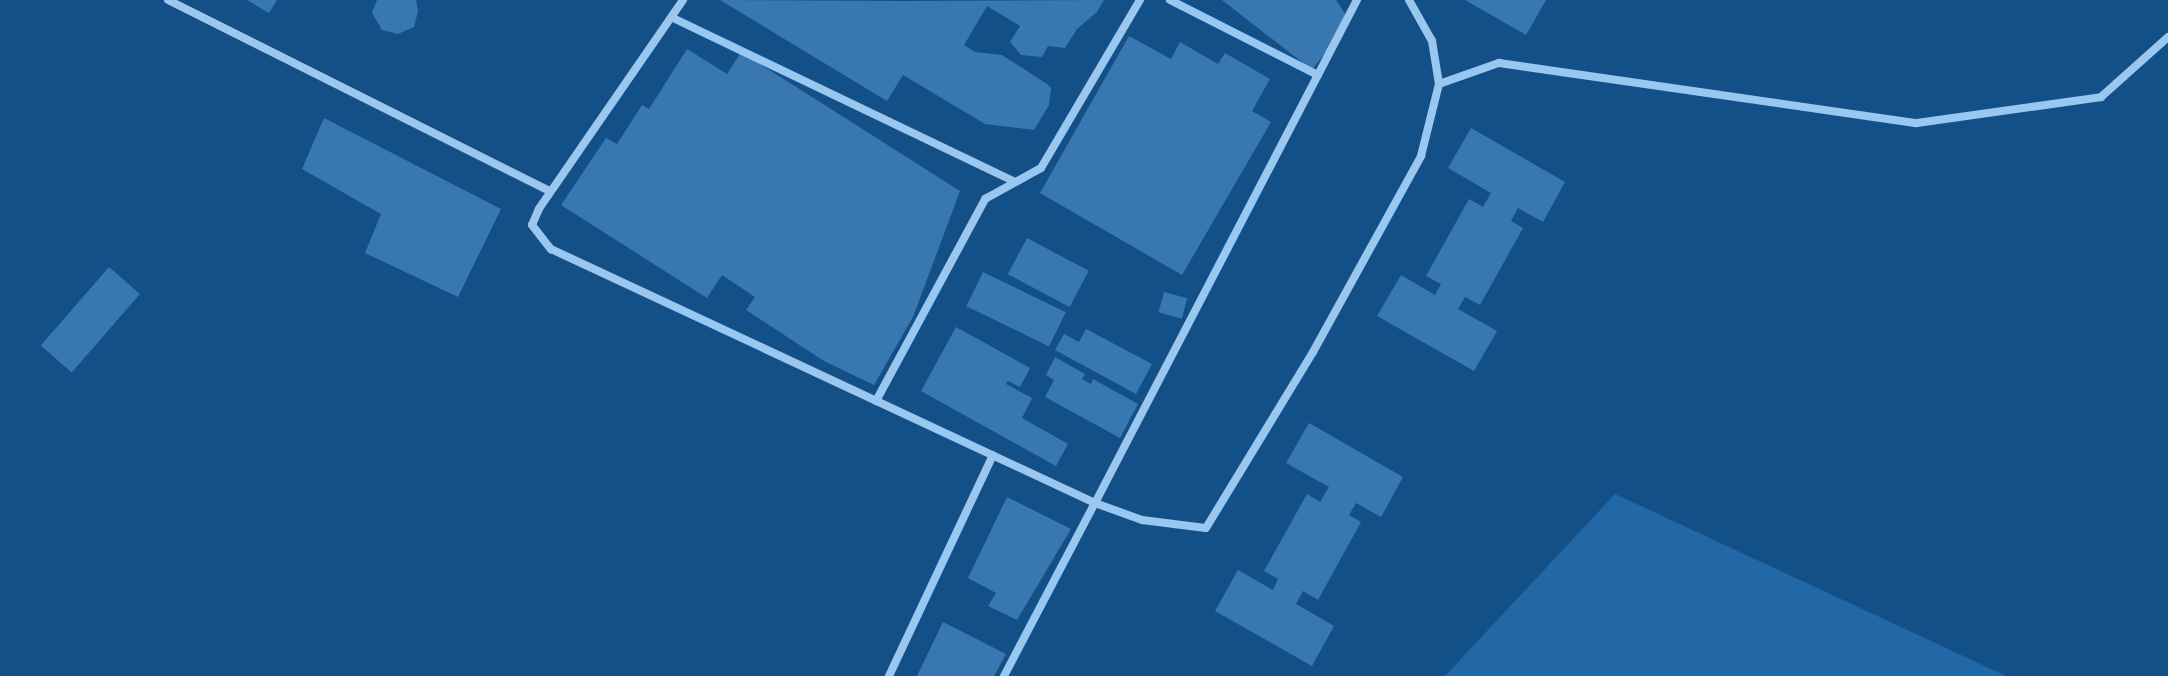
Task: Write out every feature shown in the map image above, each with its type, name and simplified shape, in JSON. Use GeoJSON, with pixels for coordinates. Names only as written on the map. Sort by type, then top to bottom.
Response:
{"type":"FeatureCollection","features":[{"type":"Feature","properties":{"kind":"street"},"geometry":{"type":"LineString","coordinates":[[168,0],[550,191]]}},
{"type":"Feature","properties":{"kind":"street"},"geometry":{"type":"LineString","coordinates":[[683,0],[550,191],[532,225],[551,249],[1095,503],[1142,520],[1206,528],[1313,352],[1421,156],[1439,84],[1432,41],[1409,0]]}},
{"type":"Feature","properties":{"kind":"street"},"geometry":{"type":"LineString","coordinates":[[876,401],[985,199],[1041,168],[1140,0]]}},
{"type":"Feature","properties":{"kind":"street"},"geometry":{"type":"LineString","coordinates":[[1170,0],[1318,75]]}},
{"type":"Feature","properties":{"kind":"street"},"geometry":{"type":"LineString","coordinates":[[1004,676],[1357,0]]}},
{"type":"Feature","properties":{"kind":"street"},"geometry":{"type":"LineString","coordinates":[[673,18],[1015,182]]}},
{"type":"Feature","properties":{"kind":"street"},"geometry":{"type":"LineString","coordinates":[[1439,84],[1499,63],[1917,123],[2101,97],[2168,37]]}},
{"type":"Feature","properties":{"kind":"street"},"geometry":{"type":"LineString","coordinates":[[889,676],[993,455]]}},
{"type":"Feature","properties":{"kind":"shaded area"},"geometry":{"type":"Polygon","coordinates":[[[1615,494],[2006,676],[1445,676],[1615,494]]]}},
{"type":"Feature","properties":{"kind":"building"},"geometry":{"type":"Polygon","coordinates":[[[247,0],[277,0],[269,13],[247,0]]]}},
{"type":"Feature","properties":{"kind":"building"},"geometry":{"type":"Polygon","coordinates":[[[377,0],[416,0],[418,11],[414,27],[398,34],[382,30],[372,13],[377,0]]]}},
{"type":"Feature","properties":{"kind":"building"},"geometry":{"type":"Polygon","coordinates":[[[720,0],[1104,0],[1097,12],[1077,29],[1065,48],[1048,46],[1042,57],[1021,55],[1010,42],[1020,26],[987,6],[964,45],[975,52],[1002,55],[1051,88],[1049,105],[1034,130],[985,124],[903,75],[887,101],[720,0]]]}},
{"type":"Feature","properties":{"kind":"building"},"geometry":{"type":"Polygon","coordinates":[[[1222,0],[1336,0],[1350,21],[1312,70],[1222,0]]]}},
{"type":"Feature","properties":{"kind":"building"},"geometry":{"type":"Polygon","coordinates":[[[1465,0],[1546,0],[1526,35],[1465,0]]]}},
{"type":"Feature","properties":{"kind":"building"},"geometry":{"type":"Polygon","coordinates":[[[1129,36],[1171,59],[1180,42],[1218,64],[1225,53],[1270,79],[1252,111],[1271,122],[1182,275],[1040,193],[1129,36]]]}},
{"type":"Feature","properties":{"kind":"building"},"geometry":{"type":"Polygon","coordinates":[[[687,49],[727,74],[741,52],[960,191],[913,317],[874,385],[824,361],[746,310],[755,297],[722,275],[707,298],[561,205],[606,138],[617,144],[642,105],[649,109],[687,49]]]}},
{"type":"Feature","properties":{"kind":"building"},"geometry":{"type":"Polygon","coordinates":[[[324,118],[501,209],[458,297],[365,253],[381,214],[302,169],[324,118]]]}},
{"type":"Feature","properties":{"kind":"building"},"geometry":{"type":"Polygon","coordinates":[[[1471,128],[1565,182],[1543,222],[1518,208],[1511,221],[1523,228],[1480,305],[1465,297],[1458,309],[1497,331],[1474,371],[1377,316],[1401,275],[1435,295],[1441,284],[1426,276],[1469,199],[1483,207],[1491,193],[1448,168],[1471,128]]]}},
{"type":"Feature","properties":{"kind":"building"},"geometry":{"type":"Polygon","coordinates":[[[1027,238],[1089,271],[1070,307],[1008,274],[1027,238]]]}},
{"type":"Feature","properties":{"kind":"building"},"geometry":{"type":"Polygon","coordinates":[[[109,267],[140,294],[72,372],[41,345],[109,267]]]}},
{"type":"Feature","properties":{"kind":"building"},"geometry":{"type":"Polygon","coordinates":[[[983,272],[1066,312],[1049,346],[966,306],[983,272]]]}},
{"type":"Feature","properties":{"kind":"building"},"geometry":{"type":"Polygon","coordinates":[[[1164,292],[1187,298],[1182,318],[1159,312],[1164,292]]]}},
{"type":"Feature","properties":{"kind":"building"},"geometry":{"type":"Polygon","coordinates":[[[956,327],[1030,368],[1020,387],[1008,381],[1006,384],[1032,398],[1022,418],[1068,444],[1056,466],[921,391],[956,327]]]}},
{"type":"Feature","properties":{"kind":"building"},"geometry":{"type":"Polygon","coordinates":[[[1086,329],[1152,364],[1136,394],[1055,350],[1064,334],[1079,342],[1086,329]]]}},
{"type":"Feature","properties":{"kind":"building"},"geometry":{"type":"Polygon","coordinates":[[[1055,357],[1085,374],[1082,379],[1091,384],[1093,379],[1138,404],[1120,438],[1045,397],[1054,380],[1046,375],[1055,357]]]}},
{"type":"Feature","properties":{"kind":"building"},"geometry":{"type":"Polygon","coordinates":[[[1309,423],[1403,477],[1381,517],[1356,503],[1349,515],[1361,522],[1318,600],[1303,591],[1296,604],[1334,626],[1312,666],[1215,611],[1238,570],[1273,590],[1278,579],[1264,571],[1307,494],[1320,502],[1329,487],[1286,463],[1309,423]]]}},
{"type":"Feature","properties":{"kind":"building"},"geometry":{"type":"Polygon","coordinates":[[[1007,497],[1071,529],[1017,620],[988,606],[996,593],[968,578],[1007,497]]]}},
{"type":"Feature","properties":{"kind":"building"},"geometry":{"type":"Polygon","coordinates":[[[943,622],[1006,654],[994,676],[917,676],[943,622]]]}}]}
